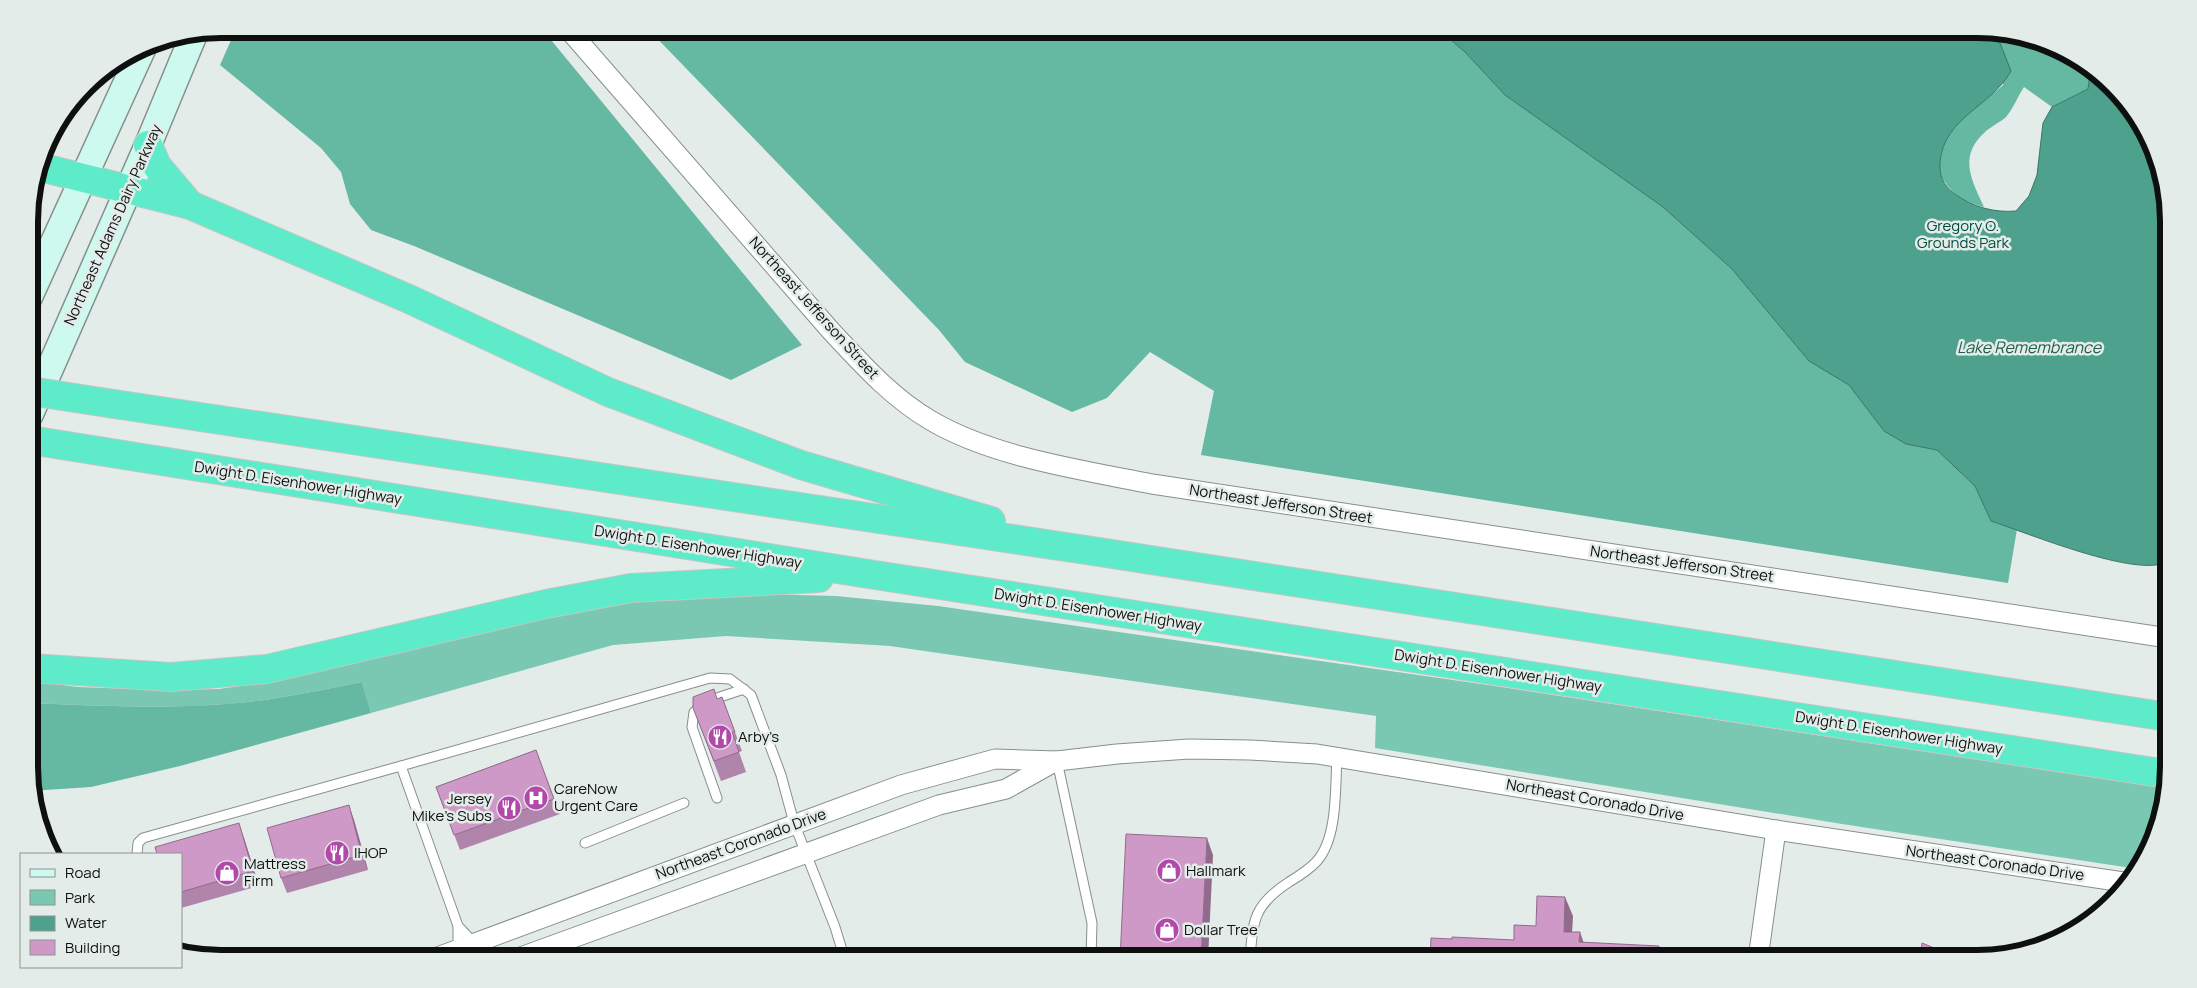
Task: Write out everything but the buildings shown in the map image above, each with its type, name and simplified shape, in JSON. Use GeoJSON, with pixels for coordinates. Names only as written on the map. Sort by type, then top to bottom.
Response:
{"type":"FeatureCollection","features":[{"type":"Feature","properties":{"kind":"highway"},"geometry":{"type":"LineString","coordinates":[[148,145],[157,166],[190,205]]}},
{"type":"Feature","properties":{"kind":"highway"},"geometry":{"type":"LineString","coordinates":[[45,168],[190,205],[409,300],[608,392],[802,465],[1086,550]]}},
{"type":"Feature","properties":{"kind":"highway"},"geometry":{"type":"LineString","coordinates":[[38,392],[1086,550],[2160,716]]}},
{"type":"Feature","properties":{"kind":"highway","name":"Dwight D. Eisenhower Highway"},"geometry":{"type":"LineString","coordinates":[[38,441],[875,576],[2160,773]]}},
{"type":"Feature","properties":{"kind":"highway"},"geometry":{"type":"LineString","coordinates":[[38,669],[171,678],[267,670],[546,604],[630,588],[875,576]]}},
{"type":"Feature","properties":{"kind":"main road","name":"Northeast Adams Dairy Parkway"},"geometry":{"type":"LineString","coordinates":[[38,396],[148,145],[192,40]]}},
{"type":"Feature","properties":{"kind":"main road"},"geometry":{"type":"LineString","coordinates":[[38,277],[139,56]]}},
{"type":"Feature","properties":{"kind":"street","name":"Northeast Jefferson Street"},"geometry":{"type":"LineString","coordinates":[[576,38],[831,331],[874,377],[929,420],[972,440],[1045,463],[1152,484],[2160,637]]}},
{"type":"Feature","properties":{"kind":"street","name":"Northeast Coronado Drive"},"geometry":{"type":"LineString","coordinates":[[476,950],[794,823],[901,785],[995,759],[1057,761],[1117,754],[1189,750],[1250,750],[1337,757],[1776,830],[2120,881]]}},
{"type":"Feature","properties":{"kind":"street","name":"Northeast Coronado Drive"},"geometry":{"type":"LineString","coordinates":[[540,950],[939,806],[1006,789],[1057,761]]}},
{"type":"Feature","properties":{"kind":"street"},"geometry":{"type":"LineString","coordinates":[[1759,950],[1776,830]]}},
{"type":"Feature","properties":{"kind":"lane"},"geometry":{"type":"LineString","coordinates":[[137,853],[138,844],[143,838],[710,678],[730,679],[751,696],[781,776],[794,823],[842,950]]}},
{"type":"Feature","properties":{"kind":"lane"},"geometry":{"type":"LineString","coordinates":[[717,798],[692,727],[694,712],[704,702],[744,689]]}},
{"type":"Feature","properties":{"kind":"lane"},"geometry":{"type":"LineString","coordinates":[[1251,950],[1252,927],[1259,910],[1270,895],[1302,874],[1318,860],[1330,836],[1337,757]]}},
{"type":"Feature","properties":{"kind":"lane"},"geometry":{"type":"LineString","coordinates":[[1057,761],[1092,923],[1092,950]]}},
{"type":"Feature","properties":{"kind":"lane"},"geometry":{"type":"LineString","coordinates":[[402,766],[468,950]]}},
{"type":"Feature","properties":{"kind":"lane"},"geometry":{"type":"LineString","coordinates":[[585,843],[684,803]]}},
{"type":"Feature","properties":{"kind":"lane"},"geometry":{"type":"LineString","coordinates":[[458,926],[468,950]]}},
{"type":"Feature","properties":{"kind":"green space"},"geometry":{"type":"Polygon","coordinates":[[[723,593],[836,596],[938,606],[1495,686],[2158,787],[2158,792],[2146,838],[2130,868],[1842,824],[1375,748],[1376,716],[890,646],[726,636],[613,645],[371,713],[362,682],[271,699],[211,705],[151,707],[38,703],[38,682],[78,687],[164,690],[219,689],[279,680],[549,614],[645,599],[723,593]]]}},
{"type":"Feature","properties":{"kind":"shaded area"},"geometry":{"type":"Polygon","coordinates":[[[232,38],[549,38],[802,345],[731,380],[414,246],[371,230],[350,204],[341,172],[321,148],[220,65],[232,38]]]}},
{"type":"Feature","properties":{"kind":"shaded area"},"geometry":{"type":"Polygon","coordinates":[[[657,38],[1449,38],[1465,52],[1505,95],[1663,207],[1732,269],[1809,361],[1849,385],[1884,431],[1906,444],[1937,450],[1975,486],[1991,521],[2017,529],[2008,583],[1201,455],[1214,391],[1150,352],[1107,398],[1072,412],[965,362],[939,330],[657,38]]]}},
{"type":"Feature","properties":{"kind":"shaded area"},"geometry":{"type":"Polygon","coordinates":[[[1993,38],[2013,41],[2047,51],[2090,77],[2088,89],[2052,107],[2024,87],[2006,117],[1986,131],[1976,142],[1969,160],[1970,169],[1975,188],[1984,207],[1957,195],[1942,178],[1939,168],[1943,147],[1955,126],[2003,85],[2000,43],[1993,38]]]}},
{"type":"Feature","properties":{"kind":"shaded area"},"geometry":{"type":"Polygon","coordinates":[[[362,682],[371,713],[180,766],[91,787],[39,790],[38,703],[151,707],[212,705],[242,703],[362,682]]]}},
{"type":"Feature","properties":{"kind":"water","name":"Lake Remembrance"},"geometry":{"type":"Polygon","coordinates":[[[1449,38],[1993,38],[2000,43],[2011,71],[1992,94],[1959,123],[1950,134],[1943,147],[1940,172],[1947,187],[1962,199],[1976,206],[2000,211],[2016,211],[2029,196],[2037,175],[2043,123],[2052,107],[2088,89],[2090,77],[2122,109],[2141,139],[2150,161],[2158,196],[2160,220],[2160,563],[2154,565],[2133,564],[2109,560],[2055,544],[1991,521],[1975,486],[1937,450],[1906,444],[1884,431],[1849,385],[1809,361],[1732,269],[1663,207],[1505,95],[1465,52],[1449,38]]]}},
{"type":"Feature","properties":{"kind":"place","name":"Arby's"},"geometry":{"type":"Point","coordinates":[720,737]}},
{"type":"Feature","properties":{"kind":"place","name":"CareNow Urgent Care"},"geometry":{"type":"Point","coordinates":[536,798]}},
{"type":"Feature","properties":{"kind":"place","name":"Jersey Mike's Subs"},"geometry":{"type":"Point","coordinates":[509,808]}},
{"type":"Feature","properties":{"kind":"place","name":"IHOP"},"geometry":{"type":"Point","coordinates":[337,853]}},
{"type":"Feature","properties":{"kind":"place","name":"Hallmark"},"geometry":{"type":"Point","coordinates":[1169,871]}},
{"type":"Feature","properties":{"kind":"place","name":"Mattress Firm"},"geometry":{"type":"Point","coordinates":[227,873]}},
{"type":"Feature","properties":{"kind":"place","name":"Dollar Tree"},"geometry":{"type":"Point","coordinates":[1167,930]}},
{"type":"Feature","properties":{"kind":"park label","name":"Gregory O. Grounds Park"},"geometry":{"type":"Point","coordinates":[1963,234]}}]}
